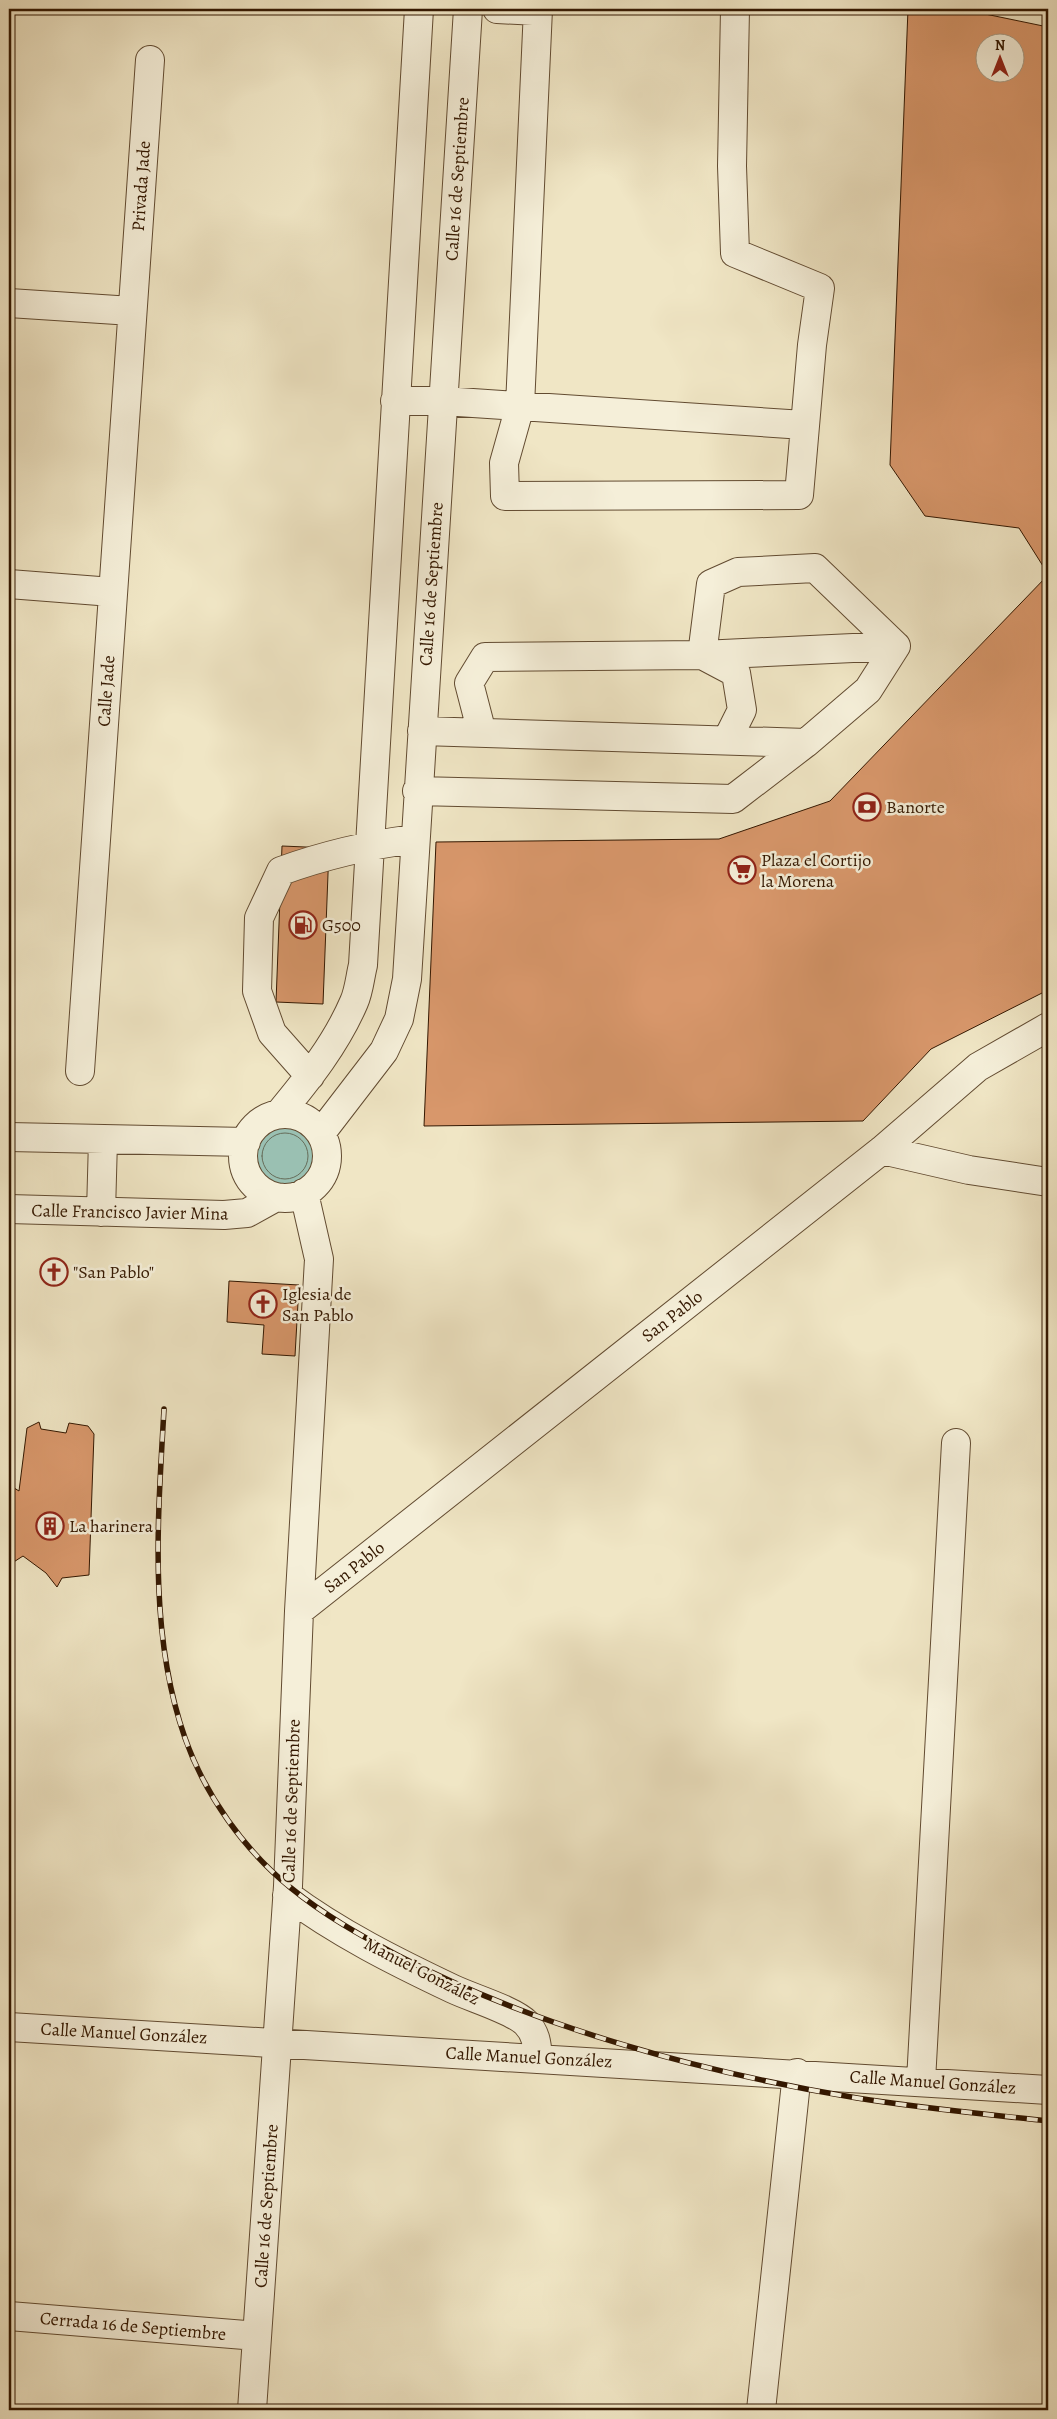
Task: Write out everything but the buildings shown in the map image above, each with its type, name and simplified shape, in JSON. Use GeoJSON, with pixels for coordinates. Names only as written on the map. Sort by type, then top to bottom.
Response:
{"type":"FeatureCollection","features":[{"type":"Feature","properties":{"kind":"street"},"geometry":{"type":"LineString","coordinates":[[280,1114],[310,1076],[335,1039],[354,1001],[363,965],[419,9]]}},
{"type":"Feature","properties":{"kind":"street","name":"Calle 16 de Septiembre"},"geometry":{"type":"LineString","coordinates":[[321,1134],[384,1051],[399,1019],[406,979],[468,9]]}},
{"type":"Feature","properties":{"kind":"street"},"geometry":{"type":"LineString","coordinates":[[497,9],[538,10],[520,406],[504,463],[505,496],[799,495],[804,425],[820,288],[735,253],[732,166],[735,9]]}},
{"type":"Feature","properties":{"kind":"street","name":"Privada Jade"},"geometry":{"type":"LineString","coordinates":[[132,311],[150,60]]}},
{"type":"Feature","properties":{"kind":"street"},"geometry":{"type":"LineString","coordinates":[[9,303],[132,311]]}},
{"type":"Feature","properties":{"kind":"street","name":"Calle Jade"},"geometry":{"type":"LineString","coordinates":[[80,1071],[132,311]]}},
{"type":"Feature","properties":{"kind":"street"},"geometry":{"type":"LineString","coordinates":[[395,401],[443,401],[804,425]]}},
{"type":"Feature","properties":{"kind":"street"},"geometry":{"type":"LineString","coordinates":[[702,655],[711,584],[738,572],[815,568],[896,646]]}},
{"type":"Feature","properties":{"kind":"street"},"geometry":{"type":"LineString","coordinates":[[9,584],[112,592]]}},
{"type":"Feature","properties":{"kind":"street"},"geometry":{"type":"LineString","coordinates":[[482,733],[469,683],[485,657],[702,655],[896,646]]}},
{"type":"Feature","properties":{"kind":"street"},"geometry":{"type":"LineString","coordinates":[[417,791],[733,799],[806,743],[868,690],[896,646]]}},
{"type":"Feature","properties":{"kind":"street"},"geometry":{"type":"LineString","coordinates":[[702,655],[736,673],[742,710],[727,740]]}},
{"type":"Feature","properties":{"kind":"street"},"geometry":{"type":"LineString","coordinates":[[422,731],[806,743]]}},
{"type":"Feature","properties":{"kind":"street"},"geometry":{"type":"LineString","coordinates":[[310,1076],[272,1033],[257,990],[260,918],[281,870],[330,854],[369,845],[414,839]]}},
{"type":"Feature","properties":{"kind":"street","name":"San Pablo"},"geometry":{"type":"LineString","coordinates":[[299,1611],[882,1150],[978,1067],[1048,1027]]}},
{"type":"Feature","properties":{"kind":"street"},"geometry":{"type":"LineString","coordinates":[[280,1114],[296,1116],[310,1122],[321,1134],[327,1150],[326,1167],[318,1183],[304,1194],[291,1198],[276,1197],[263,1192],[253,1183],[246,1170],[243,1156],[246,1142],[253,1129],[265,1120],[280,1114]]}},
{"type":"Feature","properties":{"kind":"street"},"geometry":{"type":"LineString","coordinates":[[9,1137],[246,1142]]}},
{"type":"Feature","properties":{"kind":"street"},"geometry":{"type":"LineString","coordinates":[[101,1212],[103,1140]]}},
{"type":"Feature","properties":{"kind":"street"},"geometry":{"type":"LineString","coordinates":[[882,1150],[969,1170],[1048,1182]]}},
{"type":"Feature","properties":{"kind":"street","name":"Calle 16 de Septiembre"},"geometry":{"type":"LineString","coordinates":[[252,2410],[287,1895],[299,1611],[319,1259],[304,1194]]}},
{"type":"Feature","properties":{"kind":"street","name":"Calle Francisco Javier Mina"},"geometry":{"type":"LineString","coordinates":[[9,1209],[224,1215],[247,1213],[276,1197]]}},
{"type":"Feature","properties":{"kind":"street"},"geometry":{"type":"LineString","coordinates":[[921,2081],[956,1443]]}},
{"type":"Feature","properties":{"kind":"street","name":"Manuel González"},"geometry":{"type":"LineString","coordinates":[[287,1895],[310,1912],[405,1966],[466,1995],[516,2015],[532,2031],[537,2044],[538,2058]]}},
{"type":"Feature","properties":{"kind":"street","name":"Calle Manuel González"},"geometry":{"type":"LineString","coordinates":[[9,2026],[797,2073],[1048,2090]]}},
{"type":"Feature","properties":{"kind":"street"},"geometry":{"type":"LineString","coordinates":[[761,2410],[797,2073]]}},
{"type":"Feature","properties":{"kind":"street","name":"Cerrada 16 de Septiembre"},"geometry":{"type":"LineString","coordinates":[[9,2316],[257,2336]]}},
{"type":"Feature","properties":{"kind":"water"},"geometry":{"type":"Polygon","coordinates":[[[285,1114],[308,1121],[320,1133],[327,1156],[320,1179],[308,1191],[285,1198],[262,1191],[250,1179],[243,1156],[250,1133],[262,1121],[285,1114]]]}},
{"type":"Feature","properties":{"kind":"railway"},"geometry":{"type":"LineString","coordinates":[[164,1409],[158,1533],[158,1575],[165,1657],[173,1698],[193,1759],[215,1800],[257,1857],[291,1888],[329,1916],[356,1932],[450,1981],[506,2004],[621,2044],[681,2061],[799,2088],[905,2105],[1048,2121]]}},
{"type":"Feature","properties":{"kind":"place","name":"Banorte"},"geometry":{"type":"Point","coordinates":[867,807]}},
{"type":"Feature","properties":{"kind":"place","name":"Plaza el Cortijo la Morena"},"geometry":{"type":"Point","coordinates":[742,870]}},
{"type":"Feature","properties":{"kind":"place","name":"G500"},"geometry":{"type":"Point","coordinates":[303,925]}},
{"type":"Feature","properties":{"kind":"place","name":"\"San Pablo\""},"geometry":{"type":"Point","coordinates":[54,1272]}},
{"type":"Feature","properties":{"kind":"place","name":"Iglesia de San Pablo"},"geometry":{"type":"Point","coordinates":[263,1304]}},
{"type":"Feature","properties":{"kind":"place","name":"La harinera"},"geometry":{"type":"Point","coordinates":[50,1526]}}]}
